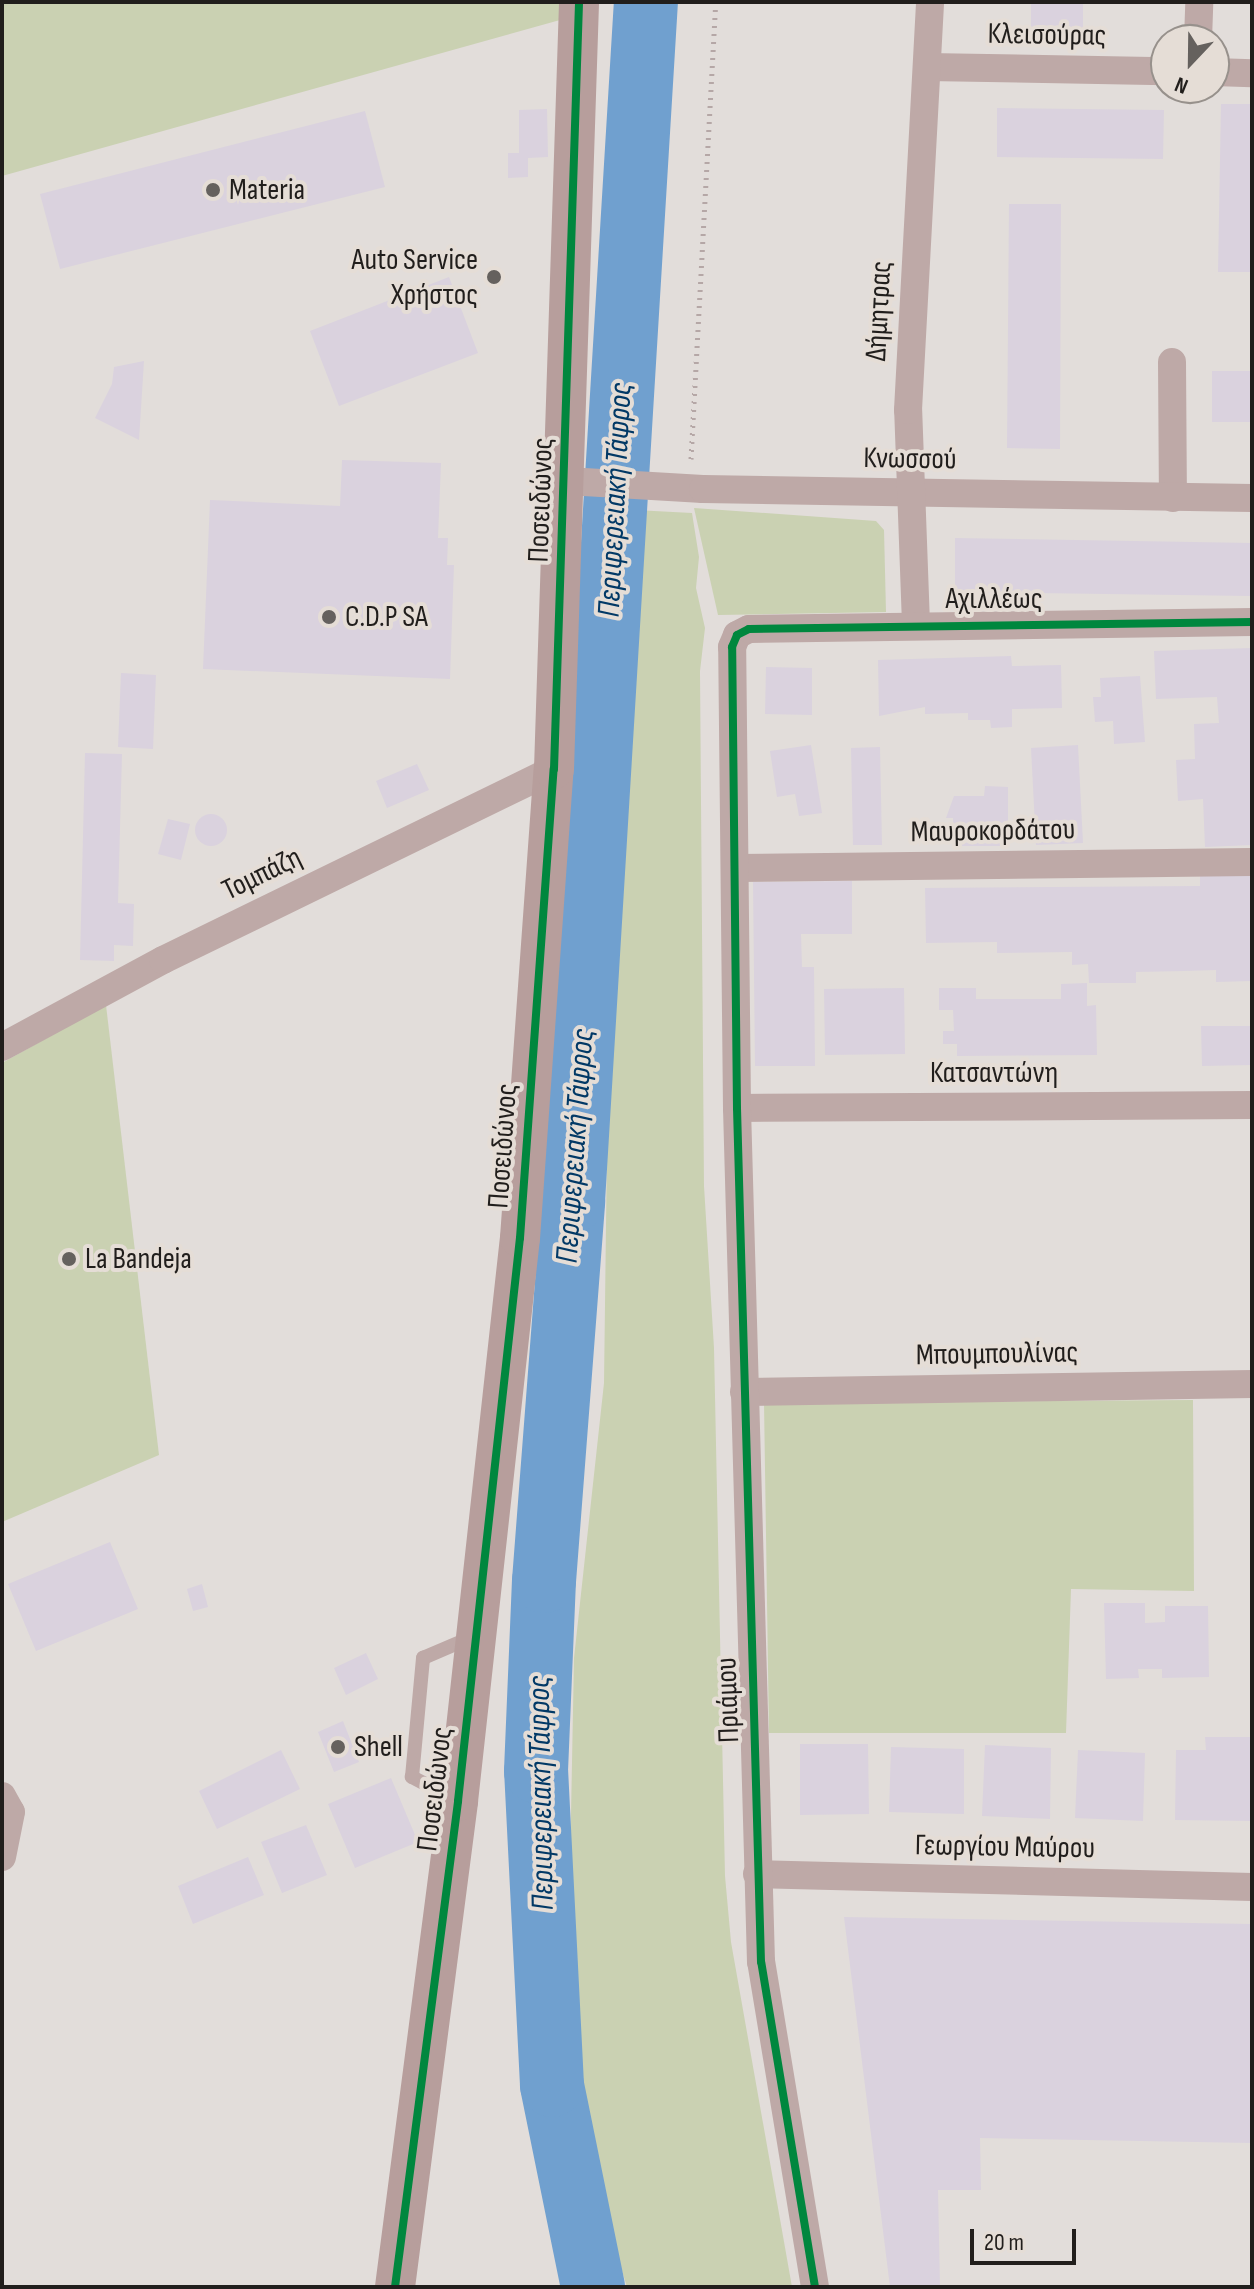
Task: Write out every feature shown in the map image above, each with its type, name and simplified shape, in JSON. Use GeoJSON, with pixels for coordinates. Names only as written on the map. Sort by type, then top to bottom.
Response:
{"type":"FeatureCollection","features":[{"type":"Feature","properties":{"kind":"street","name":"Ποσειδώνος"},"geometry":{"type":"LineString","coordinates":[[395,2287],[458,1801],[520,1238],[576,481],[579,2]]}},
{"type":"Feature","properties":{"kind":"street","name":"Δήμητρας"},"geometry":{"type":"LineString","coordinates":[[916,624],[910,493],[910,354],[930,2]]}},
{"type":"Feature","properties":{"kind":"street"},"geometry":{"type":"LineString","coordinates":[[1198,24],[1199,2]]}},
{"type":"Feature","properties":{"kind":"street","name":"Κλεισούρας"},"geometry":{"type":"LineString","coordinates":[[927,67],[1150,71]]}},
{"type":"Feature","properties":{"kind":"street"},"geometry":{"type":"LineString","coordinates":[[1230,72],[1252,73]]}},
{"type":"Feature","properties":{"kind":"street"},"geometry":{"type":"LineString","coordinates":[[1172,362],[1173,498]]}},
{"type":"Feature","properties":{"kind":"street","name":"Κνωσσού"},"geometry":{"type":"LineString","coordinates":[[576,481],[696,488],[1252,498]]}},
{"type":"Feature","properties":{"kind":"street","name":"Αχιλλέως"},"geometry":{"type":"LineString","coordinates":[[737,635],[749,629],[916,624],[1252,622]]}},
{"type":"Feature","properties":{"kind":"street","name":"Πριάμου"},"geometry":{"type":"LineString","coordinates":[[737,635],[732,647],[737,1108],[761,1962],[815,2287]]}},
{"type":"Feature","properties":{"kind":"street","name":"Τομπάζη"},"geometry":{"type":"LineString","coordinates":[[2,1047],[163,960],[554,769]]}},
{"type":"Feature","properties":{"kind":"street","name":"Μαυροκορδάτου"},"geometry":{"type":"LineString","coordinates":[[735,868],[1252,862]]}},
{"type":"Feature","properties":{"kind":"street","name":"Κατσαντώνη"},"geometry":{"type":"LineString","coordinates":[[737,1108],[1252,1105]]}},
{"type":"Feature","properties":{"kind":"street","name":"Μπουμπουλίνας"},"geometry":{"type":"LineString","coordinates":[[744,1392],[1252,1384]]}},
{"type":"Feature","properties":{"kind":"street"},"geometry":{"type":"LineString","coordinates":[[2,1796],[11,1812],[2,1857]]}},
{"type":"Feature","properties":{"kind":"street","name":"Γεωργίου Μαύρου"},"geometry":{"type":"LineString","coordinates":[[757,1874],[1252,1887]]}},
{"type":"Feature","properties":{"kind":"path"},"geometry":{"type":"LineString","coordinates":[[696,488],[716,2]]}},
{"type":"Feature","properties":{"kind":"green space"},"geometry":{"type":"Polygon","coordinates":[[[2,2],[561,2],[560,20],[2,176],[2,2]]]}},
{"type":"Feature","properties":{"kind":"green space"},"geometry":{"type":"Polygon","coordinates":[[[694,508],[876,521],[884,530],[886,612],[718,615],[694,508]]]}},
{"type":"Feature","properties":{"kind":"green space"},"geometry":{"type":"Polygon","coordinates":[[[635,510],[692,513],[699,557],[696,588],[705,628],[700,671],[704,1186],[714,1348],[725,1876],[731,1942],[792,2287],[627,2287],[607,2222],[580,2077],[569,1919],[574,1658],[604,1383],[609,990],[635,510]]]}},
{"type":"Feature","properties":{"kind":"green space","name":"La Bandeja"},"geometry":{"type":"Polygon","coordinates":[[[106,1005],[159,1455],[2,1522],[2,1063],[106,1005]]]}},
{"type":"Feature","properties":{"kind":"green space"},"geometry":{"type":"Polygon","coordinates":[[[1193,1400],[1194,1591],[1071,1589],[1066,1733],[769,1733],[764,1403],[1193,1400]]]}},
{"type":"Feature","properties":{"kind":"building"},"geometry":{"type":"Polygon","coordinates":[[[1031,2],[1083,2],[1083,28],[1031,27],[1031,2]]]}},
{"type":"Feature","properties":{"kind":"building"},"geometry":{"type":"Polygon","coordinates":[[[1221,104],[1252,104],[1252,272],[1218,272],[1221,104]]]}},
{"type":"Feature","properties":{"kind":"building"},"geometry":{"type":"Polygon","coordinates":[[[997,108],[1164,110],[1163,159],[997,157],[997,108]]]}},
{"type":"Feature","properties":{"kind":"building"},"geometry":{"type":"Polygon","coordinates":[[[547,109],[548,157],[528,158],[528,177],[508,178],[508,153],[519,153],[519,110],[547,109]]]}},
{"type":"Feature","properties":{"kind":"building","name":"Materia"},"geometry":{"type":"Polygon","coordinates":[[[365,111],[385,187],[60,269],[40,194],[365,111]]]}},
{"type":"Feature","properties":{"kind":"building"},"geometry":{"type":"Polygon","coordinates":[[[1009,204],[1061,204],[1060,449],[1007,448],[1009,204]]]}},
{"type":"Feature","properties":{"kind":"building"},"geometry":{"type":"Polygon","coordinates":[[[449,277],[478,353],[339,406],[310,331],[449,277]]]}},
{"type":"Feature","properties":{"kind":"building"},"geometry":{"type":"Polygon","coordinates":[[[144,361],[139,440],[95,418],[112,384],[114,367],[144,361]]]}},
{"type":"Feature","properties":{"kind":"building"},"geometry":{"type":"Polygon","coordinates":[[[1212,371],[1252,371],[1252,422],[1212,422],[1212,371]]]}},
{"type":"Feature","properties":{"kind":"building","name":"C.D.P SA"},"geometry":{"type":"Polygon","coordinates":[[[342,460],[441,463],[438,538],[448,538],[447,565],[454,565],[450,679],[203,669],[210,500],[340,506],[342,460]]]}},
{"type":"Feature","properties":{"kind":"building"},"geometry":{"type":"Polygon","coordinates":[[[955,538],[1252,543],[1252,596],[955,592],[955,538]]]}},
{"type":"Feature","properties":{"kind":"building"},"geometry":{"type":"Polygon","coordinates":[[[1252,648],[1252,845],[1205,847],[1203,799],[1178,801],[1176,760],[1195,759],[1194,724],[1219,723],[1217,697],[1156,699],[1154,651],[1252,648]]]}},
{"type":"Feature","properties":{"kind":"building"},"geometry":{"type":"Polygon","coordinates":[[[1011,656],[1012,666],[1061,665],[1062,708],[1012,709],[1012,727],[991,728],[990,720],[968,720],[968,713],[925,714],[925,707],[879,716],[878,660],[1011,656]]]}},
{"type":"Feature","properties":{"kind":"building"},"geometry":{"type":"Polygon","coordinates":[[[766,667],[812,668],[812,715],[765,714],[766,667]]]}},
{"type":"Feature","properties":{"kind":"building"},"geometry":{"type":"Polygon","coordinates":[[[121,673],[156,675],[153,749],[118,747],[121,673]]]}},
{"type":"Feature","properties":{"kind":"building"},"geometry":{"type":"Polygon","coordinates":[[[1140,676],[1145,742],[1114,744],[1113,721],[1095,722],[1093,697],[1101,697],[1100,678],[1140,676]]]}},
{"type":"Feature","properties":{"kind":"building"},"geometry":{"type":"Polygon","coordinates":[[[811,745],[822,813],[799,816],[795,794],[777,797],[770,751],[811,745]]]}},
{"type":"Feature","properties":{"kind":"building"},"geometry":{"type":"Polygon","coordinates":[[[1078,745],[1083,843],[1036,845],[1031,748],[1078,745]]]}},
{"type":"Feature","properties":{"kind":"building"},"geometry":{"type":"Polygon","coordinates":[[[880,747],[882,845],[853,845],[851,748],[880,747]]]}},
{"type":"Feature","properties":{"kind":"building"},"geometry":{"type":"Polygon","coordinates":[[[85,753],[122,754],[118,903],[134,904],[133,946],[114,945],[114,961],[80,960],[85,753]]]}},
{"type":"Feature","properties":{"kind":"building"},"geometry":{"type":"Polygon","coordinates":[[[417,764],[429,790],[387,808],[376,781],[417,764]]]}},
{"type":"Feature","properties":{"kind":"building"},"geometry":{"type":"Polygon","coordinates":[[[985,786],[1008,787],[1008,846],[953,846],[953,818],[946,818],[954,796],[984,796],[985,786]]]}},
{"type":"Feature","properties":{"kind":"building"},"geometry":{"type":"Polygon","coordinates":[[[211,814],[222,819],[227,830],[222,841],[211,846],[200,841],[195,830],[200,819],[211,814]]]}},
{"type":"Feature","properties":{"kind":"building"},"geometry":{"type":"Polygon","coordinates":[[[168,819],[190,824],[181,860],[158,854],[168,819]]]}},
{"type":"Feature","properties":{"kind":"building"},"geometry":{"type":"Polygon","coordinates":[[[1252,871],[1252,981],[1216,982],[1216,970],[1136,972],[1136,983],[1089,983],[1088,964],[1072,965],[1072,952],[997,953],[997,942],[926,943],[925,888],[1200,886],[1200,872],[1252,871]]]}},
{"type":"Feature","properties":{"kind":"building"},"geometry":{"type":"Polygon","coordinates":[[[852,881],[852,934],[801,934],[802,967],[814,967],[815,1066],[755,1066],[753,882],[852,881]]]}},
{"type":"Feature","properties":{"kind":"building"},"geometry":{"type":"Polygon","coordinates":[[[1087,983],[1087,1006],[1096,1005],[1097,1055],[957,1056],[957,1044],[943,1044],[943,1031],[954,1031],[953,1010],[939,1010],[939,988],[976,988],[976,999],[1061,999],[1061,984],[1087,983]]]}},
{"type":"Feature","properties":{"kind":"building"},"geometry":{"type":"Polygon","coordinates":[[[904,988],[905,1054],[825,1055],[824,989],[904,988]]]}},
{"type":"Feature","properties":{"kind":"building"},"geometry":{"type":"Polygon","coordinates":[[[1201,1026],[1252,1026],[1252,1065],[1202,1066],[1201,1026]]]}},
{"type":"Feature","properties":{"kind":"building"},"geometry":{"type":"Polygon","coordinates":[[[110,1542],[138,1609],[36,1651],[8,1584],[110,1542]]]}},
{"type":"Feature","properties":{"kind":"building"},"geometry":{"type":"Polygon","coordinates":[[[202,1584],[208,1607],[193,1611],[187,1589],[202,1584]]]}},
{"type":"Feature","properties":{"kind":"building"},"geometry":{"type":"Polygon","coordinates":[[[1104,1603],[1145,1603],[1145,1623],[1165,1622],[1165,1606],[1208,1606],[1209,1677],[1162,1678],[1162,1669],[1138,1669],[1139,1678],[1106,1679],[1104,1603]]]}},
{"type":"Feature","properties":{"kind":"building"},"geometry":{"type":"Polygon","coordinates":[[[366,1653],[378,1679],[346,1695],[334,1668],[366,1653]]]}},
{"type":"Feature","properties":{"kind":"building","name":"Shell"},"geometry":{"type":"Polygon","coordinates":[[[343,1721],[359,1762],[334,1772],[318,1732],[343,1721]]]}},
{"type":"Feature","properties":{"kind":"building"},"geometry":{"type":"Polygon","coordinates":[[[1205,1737],[1252,1737],[1252,1821],[1175,1820],[1176,1750],[1206,1750],[1205,1737]]]}},
{"type":"Feature","properties":{"kind":"building"},"geometry":{"type":"Polygon","coordinates":[[[800,1744],[868,1744],[869,1814],[800,1815],[800,1744]]]}},
{"type":"Feature","properties":{"kind":"building"},"geometry":{"type":"Polygon","coordinates":[[[985,1745],[1051,1748],[1050,1819],[982,1816],[985,1745]]]}},
{"type":"Feature","properties":{"kind":"building"},"geometry":{"type":"Polygon","coordinates":[[[891,1747],[964,1749],[964,1814],[889,1812],[891,1747]]]}},
{"type":"Feature","properties":{"kind":"building"},"geometry":{"type":"Polygon","coordinates":[[[281,1750],[300,1789],[217,1829],[199,1791],[281,1750]]]}},
{"type":"Feature","properties":{"kind":"building"},"geometry":{"type":"Polygon","coordinates":[[[1078,1750],[1145,1753],[1143,1821],[1075,1818],[1078,1750]]]}},
{"type":"Feature","properties":{"kind":"building"},"geometry":{"type":"Polygon","coordinates":[[[391,1778],[418,1842],[355,1868],[328,1804],[391,1778]]]}},
{"type":"Feature","properties":{"kind":"building"},"geometry":{"type":"Polygon","coordinates":[[[306,1825],[327,1875],[282,1893],[261,1842],[306,1825]]]}},
{"type":"Feature","properties":{"kind":"building"},"geometry":{"type":"Polygon","coordinates":[[[248,1857],[264,1895],[193,1924],[178,1886],[248,1857]]]}},
{"type":"Feature","properties":{"kind":"building"},"geometry":{"type":"Polygon","coordinates":[[[844,1917],[1252,1924],[1252,2143],[980,2138],[981,2190],[938,2190],[940,2287],[890,2287],[844,1917]]]}},
{"type":"Feature","properties":{"kind":"waterway","name":"Περιφερειακή Τάφρος"},"geometry":{"type":"LineString","coordinates":[[593,2287],[552,2085],[536,1771],[544,1581],[573,1201],[646,2]]}},
{"type":"Feature","properties":{"kind":"cycle path"},"geometry":{"type":"LineString","coordinates":[[395,2287],[458,1801],[520,1238],[554,769],[579,2]]}},
{"type":"Feature","properties":{"kind":"cycle path"},"geometry":{"type":"LineString","coordinates":[[815,2287],[761,1962],[737,1108],[732,647],[737,635],[749,629],[1252,622]]}},
{"type":"Feature","properties":{"kind":"place","name":"Materia"},"geometry":{"type":"Point","coordinates":[213,190]}},
{"type":"Feature","properties":{"kind":"place","name":"Auto Service Χρήστος"},"geometry":{"type":"Point","coordinates":[494,277]}},
{"type":"Feature","properties":{"kind":"place","name":"C.D.P SA"},"geometry":{"type":"Point","coordinates":[329,617]}},
{"type":"Feature","properties":{"kind":"place","name":"La Bandeja"},"geometry":{"type":"Point","coordinates":[69,1259]}},
{"type":"Feature","properties":{"kind":"place","name":"Shell"},"geometry":{"type":"Point","coordinates":[338,1747]}}]}
